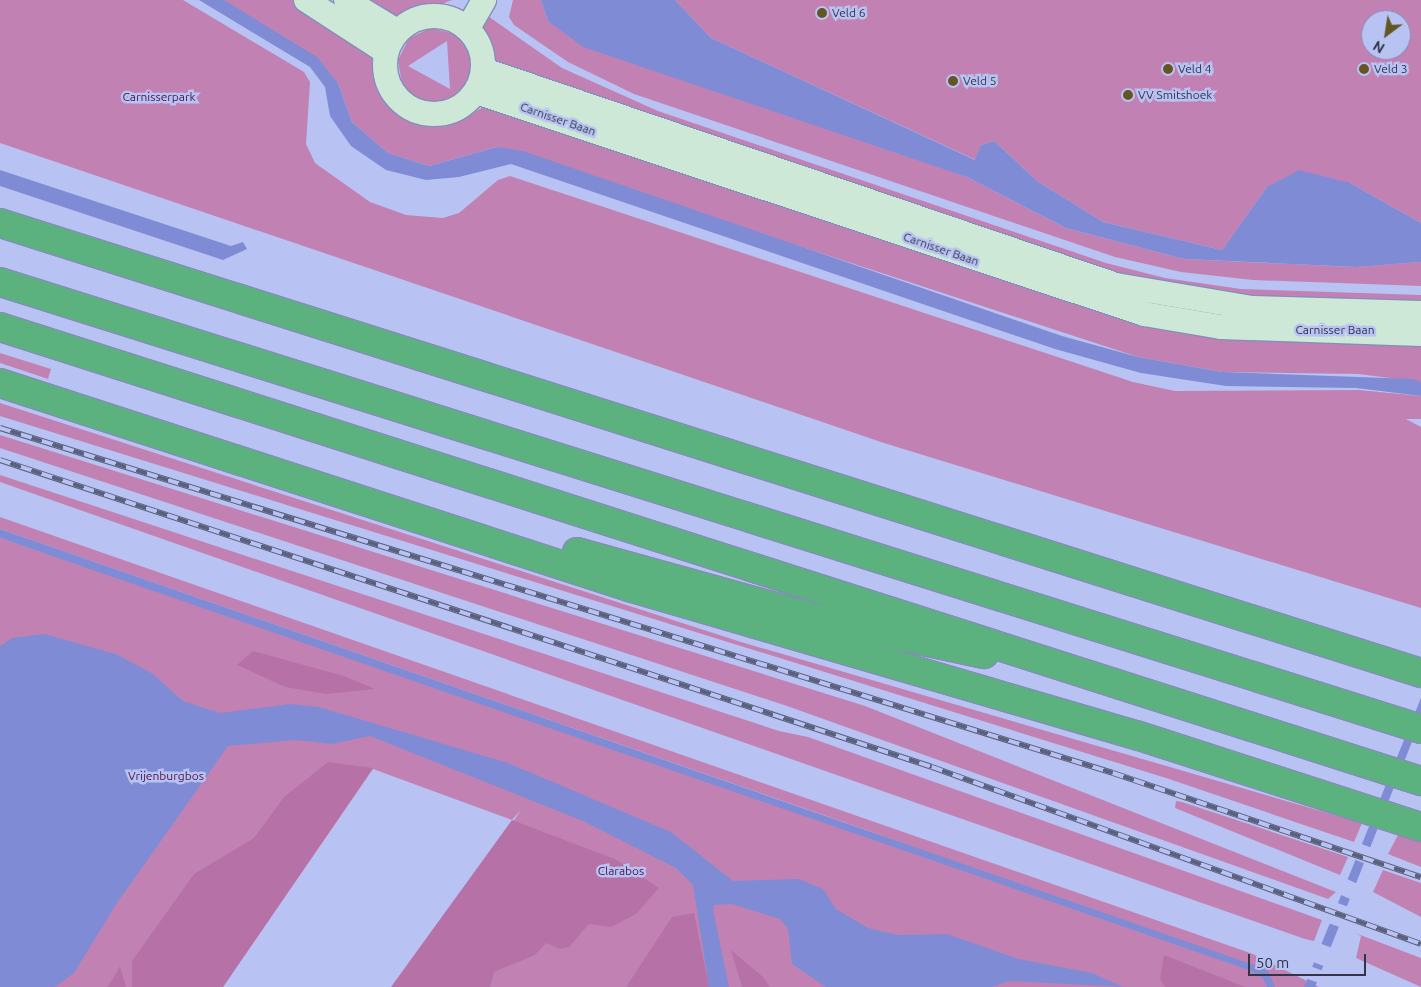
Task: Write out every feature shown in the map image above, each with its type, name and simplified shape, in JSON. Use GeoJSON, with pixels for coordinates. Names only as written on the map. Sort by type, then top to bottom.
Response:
{"type":"FeatureCollection","features":[{"type":"Feature","properties":{"kind":"highway"},"geometry":{"type":"LineString","coordinates":[[0,223],[1421,672]]}},
{"type":"Feature","properties":{"kind":"highway"},"geometry":{"type":"LineString","coordinates":[[0,282],[1412,726]]}},
{"type":"Feature","properties":{"kind":"highway"},"geometry":{"type":"LineString","coordinates":[[0,327],[1098,675],[1421,780]]}},
{"type":"Feature","properties":{"kind":"highway"},"geometry":{"type":"LineString","coordinates":[[0,384],[399,510],[629,587],[1139,736],[1412,824]]}},
{"type":"Feature","properties":{"kind":"highway"},"geometry":{"type":"LineString","coordinates":[[399,510],[918,642],[1098,675]]}},
{"type":"Feature","properties":{"kind":"main road"},"geometry":{"type":"LineString","coordinates":[[306,0],[386,52]]}},
{"type":"Feature","properties":{"kind":"main road"},"geometry":{"type":"LineString","coordinates":[[346,0],[398,31]]}},
{"type":"Feature","properties":{"kind":"main road"},"geometry":{"type":"LineString","coordinates":[[458,15],[481,47],[480,81],[446,113],[409,108],[386,78],[386,52],[398,31],[421,17],[458,15],[484,0]]}},
{"type":"Feature","properties":{"kind":"main road","name":"Carnisser Baan"},"geometry":{"type":"LineString","coordinates":[[480,81],[1116,284],[1242,307],[1421,313]]}},
{"type":"Feature","properties":{"kind":"main road","name":"Carnisser Baan"},"geometry":{"type":"LineString","coordinates":[[480,81],[1093,301],[1144,314],[1221,327],[1421,334]]}},
{"type":"Feature","properties":{"kind":"green space","name":"Carnisserpark"},"geometry":{"type":"Polygon","coordinates":[[[0,0],[183,0],[304,72],[310,82],[306,144],[315,163],[370,202],[406,215],[443,218],[459,213],[498,180],[510,176],[1133,382],[1175,391],[1359,390],[1421,396],[1421,419],[1406,419],[1421,427],[1421,608],[884,443],[0,143],[0,0]]]}},
{"type":"Feature","properties":{"kind":"green space"},"geometry":{"type":"Polygon","coordinates":[[[224,0],[295,0],[372,53],[382,96],[400,117],[419,124],[444,127],[484,107],[1108,312],[1421,342],[1421,382],[1358,374],[1222,372],[1138,357],[497,147],[429,166],[388,153],[352,122],[338,83],[224,0]]]}},
{"type":"Feature","properties":{"kind":"green space"},"geometry":{"type":"Polygon","coordinates":[[[357,0],[452,0],[406,17],[386,15],[357,0]]]}},
{"type":"Feature","properties":{"kind":"green space"},"geometry":{"type":"Polygon","coordinates":[[[513,0],[541,0],[548,21],[967,177],[1066,228],[1184,259],[1354,267],[1421,262],[1421,286],[1253,280],[1181,272],[1115,257],[634,94],[568,62],[514,25],[509,17],[513,0]]]}},
{"type":"Feature","properties":{"kind":"green space","name":"VV Smitshoek"},"geometry":{"type":"Polygon","coordinates":[[[675,0],[1421,0],[1421,223],[1350,183],[1267,187],[1222,250],[1103,222],[1037,181],[994,141],[981,145],[976,160],[711,38],[675,0]]]}},
{"type":"Feature","properties":{"kind":"green space"},"geometry":{"type":"Polygon","coordinates":[[[485,14],[562,68],[658,111],[1106,263],[1165,278],[1241,289],[1421,295],[1421,308],[1168,292],[495,62],[483,30],[485,14]]]}},
{"type":"Feature","properties":{"kind":"green space"},"geometry":{"type":"Polygon","coordinates":[[[431,28],[455,34],[470,53],[472,65],[465,89],[456,97],[432,103],[409,94],[402,84],[398,60],[409,38],[431,28]],[[447,41],[408,66],[450,89],[447,41]]]}},
{"type":"Feature","properties":{"kind":"green space"},"geometry":{"type":"Polygon","coordinates":[[[0,353],[51,369],[48,379],[0,363],[0,353]]]}},
{"type":"Feature","properties":{"kind":"green space"},"geometry":{"type":"Polygon","coordinates":[[[0,403],[741,642],[1362,823],[1354,842],[1166,778],[0,416],[0,403]]]}},
{"type":"Feature","properties":{"kind":"green space"},"geometry":{"type":"Polygon","coordinates":[[[0,435],[865,706],[1336,892],[1328,899],[787,706],[0,448],[0,435]]]}},
{"type":"Feature","properties":{"kind":"green space"},"geometry":{"type":"Polygon","coordinates":[[[0,475],[779,731],[808,737],[1322,920],[1314,941],[1305,939],[0,482],[0,475]]]}},
{"type":"Feature","properties":{"kind":"green space"},"geometry":{"type":"Polygon","coordinates":[[[0,517],[1253,954],[1319,987],[403,987],[521,810],[512,820],[373,769],[223,987],[0,987],[0,538],[904,843],[0,529],[0,517]]]}},
{"type":"Feature","properties":{"kind":"green space"},"geometry":{"type":"Polygon","coordinates":[[[253,651],[344,676],[375,689],[326,694],[285,687],[237,665],[253,651]]]}},
{"type":"Feature","properties":{"kind":"green space"},"geometry":{"type":"Polygon","coordinates":[[[328,762],[373,768],[223,987],[132,987],[132,961],[194,874],[254,838],[284,797],[328,762]]]}},
{"type":"Feature","properties":{"kind":"green space"},"geometry":{"type":"Polygon","coordinates":[[[1176,801],[1348,857],[1340,875],[1175,808],[1176,801]]]}},
{"type":"Feature","properties":{"kind":"green space","name":"Clarabos"},"geometry":{"type":"Polygon","coordinates":[[[512,820],[615,859],[659,888],[636,914],[611,927],[589,924],[569,947],[560,949],[546,943],[535,955],[494,972],[490,987],[391,987],[512,820]]]}},
{"type":"Feature","properties":{"kind":"green space"},"geometry":{"type":"Polygon","coordinates":[[[1399,833],[1421,842],[1421,867],[1388,854],[1399,833]]]}},
{"type":"Feature","properties":{"kind":"green space"},"geometry":{"type":"Polygon","coordinates":[[[1383,870],[1421,883],[1421,917],[1373,892],[1383,870]]]}},
{"type":"Feature","properties":{"kind":"green space"},"geometry":{"type":"Polygon","coordinates":[[[694,913],[709,987],[626,987],[672,917],[694,913]]]}},
{"type":"Feature","properties":{"kind":"green space"},"geometry":{"type":"Polygon","coordinates":[[[1355,933],[1421,958],[1421,987],[1356,958],[1361,936],[1355,933]]]}},
{"type":"Feature","properties":{"kind":"green space"},"geometry":{"type":"Polygon","coordinates":[[[731,950],[763,977],[770,987],[742,987],[731,950]]]}},
{"type":"Feature","properties":{"kind":"green space"},"geometry":{"type":"Polygon","coordinates":[[[1164,955],[1245,987],[1165,987],[1160,979],[1164,955]]]}},
{"type":"Feature","properties":{"kind":"green space"},"geometry":{"type":"Polygon","coordinates":[[[120,966],[126,987],[107,987],[114,977],[120,966]]]}},
{"type":"Feature","properties":{"kind":"water"},"geometry":{"type":"Polygon","coordinates":[[[199,0],[224,0],[317,57],[338,83],[352,122],[388,153],[429,166],[497,147],[523,151],[1062,336],[1138,357],[1222,372],[1413,379],[1421,382],[1421,396],[1356,388],[1226,386],[1141,373],[1055,349],[511,164],[459,177],[426,180],[386,170],[351,146],[330,116],[325,87],[310,67],[199,0]]]}},
{"type":"Feature","properties":{"kind":"water"},"geometry":{"type":"Polygon","coordinates":[[[541,0],[675,0],[711,38],[975,160],[981,145],[994,141],[1037,181],[1103,222],[1222,250],[1267,187],[1299,170],[1350,183],[1421,223],[1421,262],[1356,267],[1184,259],[1066,228],[967,177],[583,47],[548,21],[541,0]]]}},
{"type":"Feature","properties":{"kind":"water"},"geometry":{"type":"Polygon","coordinates":[[[0,170],[231,246],[243,242],[247,249],[223,260],[0,186],[0,170]]]}},
{"type":"Feature","properties":{"kind":"water"},"geometry":{"type":"Polygon","coordinates":[[[0,529],[1257,966],[1268,971],[1275,987],[1267,987],[1262,977],[1249,970],[0,538],[0,529]]]}},
{"type":"Feature","properties":{"kind":"water"},"geometry":{"type":"Polygon","coordinates":[[[44,634],[116,654],[153,674],[183,701],[220,713],[290,704],[319,707],[508,763],[671,832],[733,881],[799,879],[823,889],[836,909],[868,928],[898,935],[947,934],[1019,959],[1092,973],[1123,987],[1009,981],[992,987],[826,987],[792,964],[788,929],[780,919],[732,904],[714,905],[713,909],[729,987],[709,987],[693,885],[676,868],[583,821],[370,736],[332,744],[296,740],[228,746],[117,903],[74,973],[55,987],[0,987],[0,646],[12,638],[44,634]]]}},
{"type":"Feature","properties":{"kind":"water"},"geometry":{"type":"Polygon","coordinates":[[[1421,698],[1421,719],[1315,987],[1304,987],[1421,698]]]}},
{"type":"Feature","properties":{"kind":"pier"},"geometry":{"type":"Polygon","coordinates":[[[1359,843],[1372,848],[1366,864],[1353,859],[1359,843]]]}},
{"type":"Feature","properties":{"kind":"pier"},"geometry":{"type":"Polygon","coordinates":[[[1345,878],[1358,884],[1351,899],[1338,893],[1345,878]]]}},
{"type":"Feature","properties":{"kind":"pier"},"geometry":{"type":"Polygon","coordinates":[[[1335,902],[1349,907],[1342,928],[1327,923],[1335,902]]]}},
{"type":"Feature","properties":{"kind":"pier"},"geometry":{"type":"Polygon","coordinates":[[[1319,943],[1333,948],[1326,967],[1312,962],[1319,943]]]}},
{"type":"Feature","properties":{"kind":"pier"},"geometry":{"type":"Polygon","coordinates":[[[1310,966],[1324,971],[1320,983],[1306,978],[1310,966]]]}},
{"type":"Feature","properties":{"kind":"railway"},"geometry":{"type":"LineString","coordinates":[[0,428],[1113,773],[1421,877]]}},
{"type":"Feature","properties":{"kind":"railway"},"geometry":{"type":"LineString","coordinates":[[0,460],[932,767],[1421,944]]}},
{"type":"Feature","properties":{"kind":"place","name":"Veld 6"},"geometry":{"type":"Point","coordinates":[822,13]}},
{"type":"Feature","properties":{"kind":"place","name":"Veld 4"},"geometry":{"type":"Point","coordinates":[1168,69]}},
{"type":"Feature","properties":{"kind":"place","name":"Veld 3"},"geometry":{"type":"Point","coordinates":[1364,69]}},
{"type":"Feature","properties":{"kind":"place","name":"Veld 5"},"geometry":{"type":"Point","coordinates":[953,81]}},
{"type":"Feature","properties":{"kind":"place","name":"VV Smitshoek"},"geometry":{"type":"Point","coordinates":[1128,95]}},
{"type":"Feature","properties":{"kind":"park label","name":"Vrijenburgbos"},"geometry":{"type":"Point","coordinates":[166,776]}}]}
